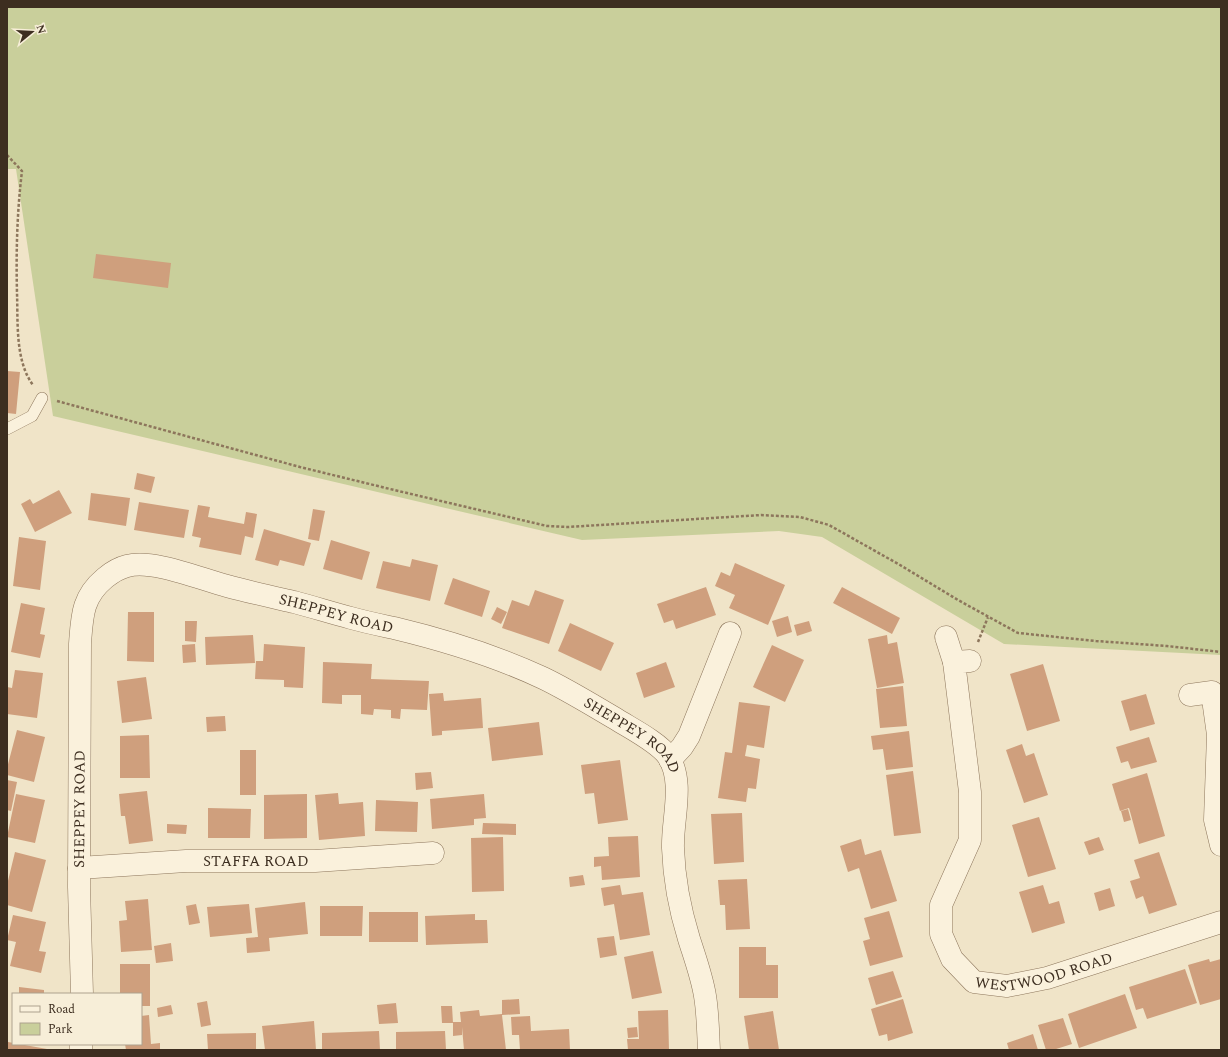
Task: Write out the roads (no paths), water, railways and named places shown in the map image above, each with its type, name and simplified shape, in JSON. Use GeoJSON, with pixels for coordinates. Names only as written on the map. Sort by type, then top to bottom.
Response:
{"type":"FeatureCollection","features":[{"type":"Feature","properties":{"kind":"street","name":"SHEPPEY ROAD"},"geometry":{"type":"LineString","coordinates":[[82,993],[79,868],[81,624],[85,605],[91,591],[109,575],[127,566],[139,564],[166,568],[224,586],[395,628],[475,652],[544,678],[585,701],[659,747],[670,760],[674,769],[677,790],[673,824],[674,871],[680,907],[705,995],[708,1016],[709,1050]]}},
{"type":"Feature","properties":{"kind":"street"},"geometry":{"type":"LineString","coordinates":[[670,760],[682,747],[689,736],[730,633]]}},
{"type":"Feature","properties":{"kind":"street","name":"WESTWOOD ROAD"},"geometry":{"type":"LineString","coordinates":[[946,637],[962,662],[970,792],[970,840],[942,904],[941,934],[952,960],[974,982],[1006,986],[1046,978],[1221,922]]}},
{"type":"Feature","properties":{"kind":"street"},"geometry":{"type":"LineString","coordinates":[[1190,695],[1212,692],[1218,735],[1215,820],[1221,845]]}},
{"type":"Feature","properties":{"kind":"street","name":"STAFFA ROAD"},"geometry":{"type":"LineString","coordinates":[[79,868],[186,861],[315,861],[433,854]]}},
{"type":"Feature","properties":{"kind":"lane"},"geometry":{"type":"LineString","coordinates":[[7,429],[32,416],[42,398]]}}]}
